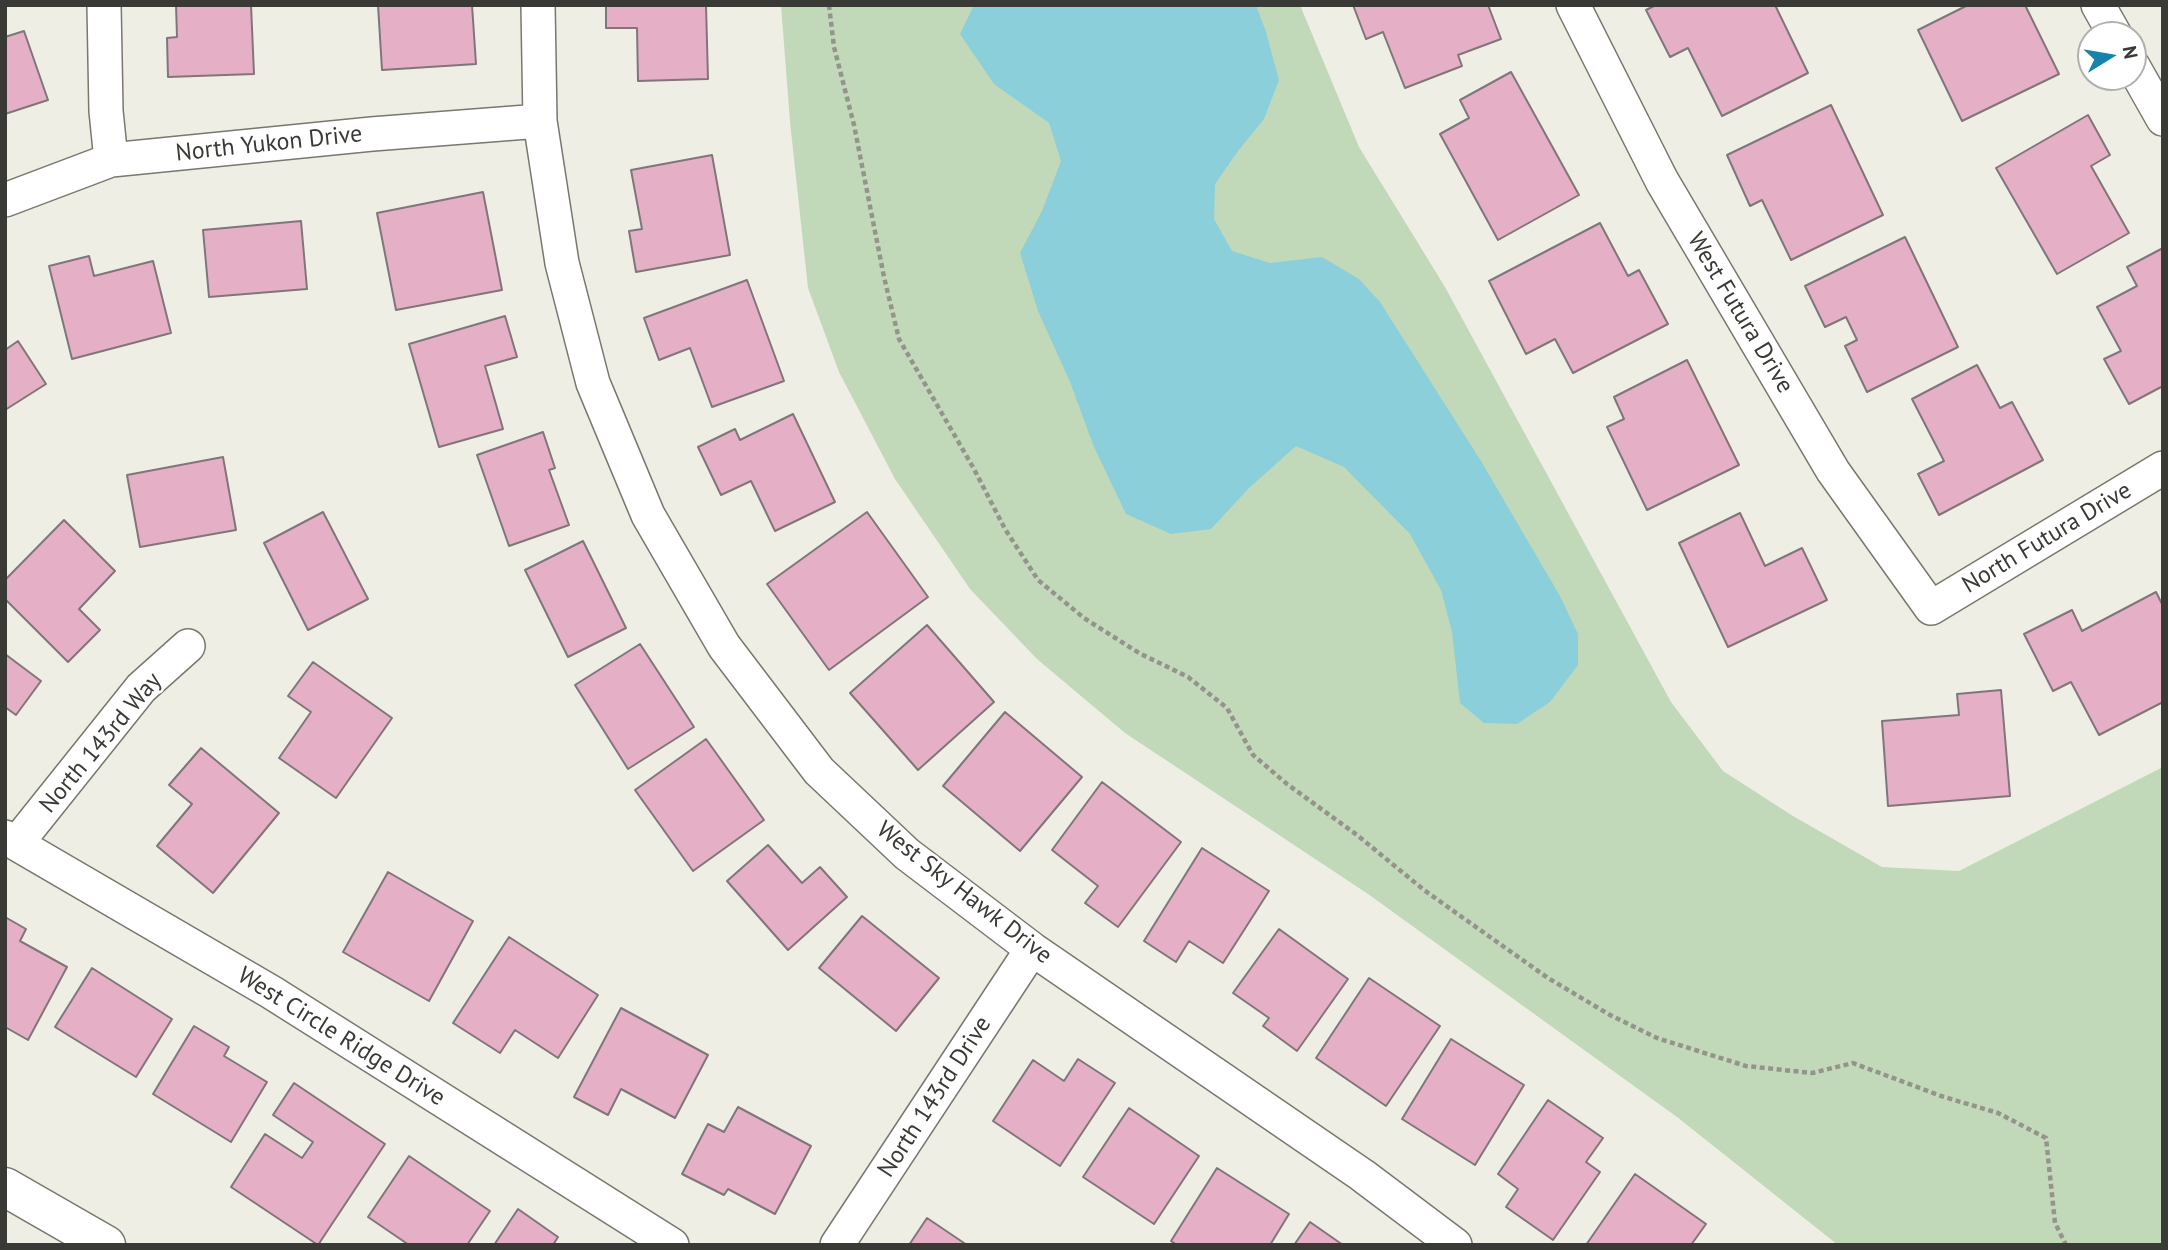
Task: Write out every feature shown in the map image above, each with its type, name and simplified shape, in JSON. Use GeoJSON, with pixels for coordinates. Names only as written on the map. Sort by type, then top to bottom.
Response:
{"type":"FeatureCollection","features":[{"type":"Feature","properties":{"kind":"street"},"geometry":{"type":"LineString","coordinates":[[104,5],[106,111],[111,160]]}},
{"type":"Feature","properties":{"kind":"street","name":"West Sky Hawk Drive"},"geometry":{"type":"LineString","coordinates":[[538,5],[540,121],[562,263],[593,383],[648,515],[724,646],[819,771],[907,854],[1032,949],[1362,1175],[1455,1245]]}},
{"type":"Feature","properties":{"kind":"street","name":"West Futura Drive"},"geometry":{"type":"LineString","coordinates":[[1573,5],[1662,181],[1833,471],[1931,608]]}},
{"type":"Feature","properties":{"kind":"street"},"geometry":{"type":"LineString","coordinates":[[2098,5],[2107,21]]}},
{"type":"Feature","properties":{"kind":"street"},"geometry":{"type":"LineString","coordinates":[[2147,91],[2163,119]]}},
{"type":"Feature","properties":{"kind":"street","name":"North Yukon Drive"},"geometry":{"type":"LineString","coordinates":[[5,200],[111,160],[372,134],[540,121]]}},
{"type":"Feature","properties":{"kind":"street","name":"North Futura Drive"},"geometry":{"type":"LineString","coordinates":[[1931,608],[2163,468]]}},
{"type":"Feature","properties":{"kind":"street","name":"North 143rd Way"},"geometry":{"type":"LineString","coordinates":[[11,840],[141,688],[188,646]]}},
{"type":"Feature","properties":{"kind":"street","name":"West Circle Ridge Drive"},"geometry":{"type":"LineString","coordinates":[[11,840],[271,992],[672,1245]]}},
{"type":"Feature","properties":{"kind":"street","name":"North 143rd Drive"},"geometry":{"type":"LineString","coordinates":[[837,1245],[1032,949]]}},
{"type":"Feature","properties":{"kind":"street"},"geometry":{"type":"LineString","coordinates":[[5,1187],[106,1245]]}},
{"type":"Feature","properties":{"kind":"path"},"geometry":{"type":"LineString","coordinates":[[829,5],[834,47],[854,125],[899,339],[974,469],[1004,528],[1038,580],[1084,618],[1139,653],[1188,677],[1227,708],[1254,755],[1287,784],[1357,835],[1424,890],[1548,978],[1611,1015],[1657,1038],[1746,1066],[1812,1073],[1853,1063],[1941,1096],[1998,1113],[2046,1138],[2055,1223],[2066,1245]]}},
{"type":"Feature","properties":{"kind":"green space"},"geometry":{"type":"Polygon","coordinates":[[[781,5],[1300,5],[1359,147],[1445,287],[1671,702],[1723,771],[1793,816],[1882,867],[1959,871],[2163,767],[2163,1245],[1838,1245],[1677,1117],[1368,894],[1125,733],[1037,659],[970,589],[895,479],[839,372],[808,288],[790,122],[781,5]]]}},
{"type":"Feature","properties":{"kind":"water"},"geometry":{"type":"Polygon","coordinates":[[[974,5],[1256,5],[1279,80],[1264,119],[1215,184],[1214,219],[1232,251],[1270,263],[1322,257],[1359,279],[1380,302],[1481,461],[1560,596],[1578,634],[1578,665],[1550,702],[1517,724],[1484,723],[1460,703],[1452,632],[1441,590],[1410,534],[1344,467],[1296,446],[1248,489],[1211,529],[1171,534],[1126,514],[1094,447],[1070,382],[1038,311],[1020,253],[1042,211],[1061,161],[1049,123],[994,84],[960,34],[974,5]]]}},
{"type":"Feature","properties":{"kind":"building"},"geometry":{"type":"Polygon","coordinates":[[[176,5],[251,5],[254,74],[168,77],[167,38],[177,37],[176,5]]]}},
{"type":"Feature","properties":{"kind":"building"},"geometry":{"type":"Polygon","coordinates":[[[378,5],[472,5],[476,64],[382,70],[378,5]]]}},
{"type":"Feature","properties":{"kind":"building"},"geometry":{"type":"Polygon","coordinates":[[[606,5],[706,5],[708,79],[638,81],[637,28],[606,28],[606,5]]]}},
{"type":"Feature","properties":{"kind":"building"},"geometry":{"type":"Polygon","coordinates":[[[1353,5],[1488,5],[1501,39],[1458,55],[1462,66],[1405,88],[1383,32],[1366,39],[1353,5]]]}},
{"type":"Feature","properties":{"kind":"building"},"geometry":{"type":"Polygon","coordinates":[[[1656,5],[1775,5],[1808,73],[1722,116],[1688,48],[1670,57],[1646,10],[1656,5]]]}},
{"type":"Feature","properties":{"kind":"building"},"geometry":{"type":"Polygon","coordinates":[[[1968,5],[2025,5],[2059,74],[1962,121],[1918,30],[1968,5]]]}},
{"type":"Feature","properties":{"kind":"building"},"geometry":{"type":"Polygon","coordinates":[[[24,31],[48,100],[5,114],[5,37],[24,31]]]}},
{"type":"Feature","properties":{"kind":"building"},"geometry":{"type":"Polygon","coordinates":[[[1511,72],[1579,195],[1498,240],[1440,134],[1469,118],[1460,100],[1511,72]]]}},
{"type":"Feature","properties":{"kind":"building"},"geometry":{"type":"Polygon","coordinates":[[[1831,105],[1883,215],[1791,260],[1762,200],[1750,206],[1727,155],[1831,105]]]}},
{"type":"Feature","properties":{"kind":"building"},"geometry":{"type":"Polygon","coordinates":[[[2088,115],[2110,155],[2091,166],[2129,233],[2057,274],[1996,168],[2088,115]]]}},
{"type":"Feature","properties":{"kind":"building"},"geometry":{"type":"Polygon","coordinates":[[[712,155],[730,255],[636,272],[629,231],[642,229],[631,170],[712,155]]]}},
{"type":"Feature","properties":{"kind":"building"},"geometry":{"type":"Polygon","coordinates":[[[483,192],[502,290],[396,310],[377,213],[483,192]]]}},
{"type":"Feature","properties":{"kind":"building"},"geometry":{"type":"Polygon","coordinates":[[[301,221],[307,289],[209,297],[203,230],[301,221]]]}},
{"type":"Feature","properties":{"kind":"building"},"geometry":{"type":"Polygon","coordinates":[[[1600,223],[1628,276],[1639,270],[1668,324],[1573,373],[1555,339],[1526,354],[1489,281],[1600,223]]]}},
{"type":"Feature","properties":{"kind":"building"},"geometry":{"type":"Polygon","coordinates":[[[1905,237],[1958,347],[1867,392],[1845,346],[1857,340],[1846,317],[1825,327],[1805,286],[1905,237]]]}},
{"type":"Feature","properties":{"kind":"building"},"geometry":{"type":"Polygon","coordinates":[[[2163,248],[2163,386],[2129,404],[2104,359],[2121,351],[2097,307],[2137,286],[2127,267],[2163,248]]]}},
{"type":"Feature","properties":{"kind":"building"},"geometry":{"type":"Polygon","coordinates":[[[89,256],[94,276],[153,261],[171,333],[72,359],[49,266],[89,256]]]}},
{"type":"Feature","properties":{"kind":"building"},"geometry":{"type":"Polygon","coordinates":[[[747,280],[784,381],[712,407],[690,348],[659,360],[644,318],[747,280]]]}},
{"type":"Feature","properties":{"kind":"building"},"geometry":{"type":"Polygon","coordinates":[[[505,316],[517,357],[485,366],[503,429],[439,447],[409,344],[505,316]]]}},
{"type":"Feature","properties":{"kind":"building"},"geometry":{"type":"Polygon","coordinates":[[[18,341],[46,384],[5,410],[5,350],[18,341]]]}},
{"type":"Feature","properties":{"kind":"building"},"geometry":{"type":"Polygon","coordinates":[[[1687,360],[1739,465],[1647,510],[1607,427],[1624,419],[1614,397],[1687,360]]]}},
{"type":"Feature","properties":{"kind":"building"},"geometry":{"type":"Polygon","coordinates":[[[1977,365],[2000,408],[2012,402],[2043,460],[1939,515],[1918,474],[1944,461],[1912,399],[1977,365]]]}},
{"type":"Feature","properties":{"kind":"building"},"geometry":{"type":"Polygon","coordinates":[[[793,414],[835,502],[775,531],[751,481],[721,495],[698,447],[735,429],[740,440],[793,414]]]}},
{"type":"Feature","properties":{"kind":"building"},"geometry":{"type":"Polygon","coordinates":[[[543,432],[555,468],[549,470],[569,525],[509,546],[477,455],[543,432]]]}},
{"type":"Feature","properties":{"kind":"building"},"geometry":{"type":"Polygon","coordinates":[[[223,457],[236,530],[140,547],[127,475],[223,457]]]}},
{"type":"Feature","properties":{"kind":"building"},"geometry":{"type":"Polygon","coordinates":[[[323,512],[368,599],[308,630],[264,543],[323,512]]]}},
{"type":"Feature","properties":{"kind":"building"},"geometry":{"type":"Polygon","coordinates":[[[867,512],[928,597],[829,670],[767,584],[867,512]]]}},
{"type":"Feature","properties":{"kind":"building"},"geometry":{"type":"Polygon","coordinates":[[[1740,513],[1765,566],[1802,548],[1827,600],[1728,647],[1679,543],[1740,513]]]}},
{"type":"Feature","properties":{"kind":"building"},"geometry":{"type":"Polygon","coordinates":[[[64,520],[115,571],[79,609],[100,630],[68,662],[5,599],[5,580],[64,520]]]}},
{"type":"Feature","properties":{"kind":"building"},"geometry":{"type":"Polygon","coordinates":[[[583,541],[626,628],[568,657],[525,570],[583,541]]]}},
{"type":"Feature","properties":{"kind":"building"},"geometry":{"type":"Polygon","coordinates":[[[2156,592],[2163,606],[2163,702],[2099,735],[2071,682],[2053,691],[2024,634],[2072,610],[2082,631],[2156,592]]]}},
{"type":"Feature","properties":{"kind":"building"},"geometry":{"type":"Polygon","coordinates":[[[927,625],[994,702],[918,770],[850,693],[927,625]]]}},
{"type":"Feature","properties":{"kind":"building"},"geometry":{"type":"Polygon","coordinates":[[[640,644],[694,727],[628,769],[575,685],[640,644]]]}},
{"type":"Feature","properties":{"kind":"building"},"geometry":{"type":"Polygon","coordinates":[[[5,654],[41,681],[16,715],[5,707],[5,654]]]}},
{"type":"Feature","properties":{"kind":"building"},"geometry":{"type":"Polygon","coordinates":[[[313,662],[392,718],[336,798],[279,758],[311,712],[288,696],[313,662]]]}},
{"type":"Feature","properties":{"kind":"building"},"geometry":{"type":"Polygon","coordinates":[[[2001,690],[2010,796],[1888,806],[1882,721],[1959,715],[1957,694],[2001,690]]]}},
{"type":"Feature","properties":{"kind":"building"},"geometry":{"type":"Polygon","coordinates":[[[1005,712],[1082,777],[1020,851],[943,786],[1005,712]]]}},
{"type":"Feature","properties":{"kind":"building"},"geometry":{"type":"Polygon","coordinates":[[[706,739],[764,820],[693,871],[635,790],[706,739]]]}},
{"type":"Feature","properties":{"kind":"building"},"geometry":{"type":"Polygon","coordinates":[[[201,748],[279,813],[213,893],[157,846],[192,804],[169,785],[201,748]]]}},
{"type":"Feature","properties":{"kind":"building"},"geometry":{"type":"Polygon","coordinates":[[[1102,782],[1181,842],[1118,927],[1085,903],[1098,886],[1052,850],[1102,782]]]}},
{"type":"Feature","properties":{"kind":"building"},"geometry":{"type":"Polygon","coordinates":[[[768,845],[802,883],[820,867],[847,897],[788,950],[727,881],[768,845]]]}},
{"type":"Feature","properties":{"kind":"building"},"geometry":{"type":"Polygon","coordinates":[[[1202,848],[1269,891],[1223,963],[1189,941],[1176,962],[1144,941],[1202,848]]]}},
{"type":"Feature","properties":{"kind":"building"},"geometry":{"type":"Polygon","coordinates":[[[388,872],[473,921],[429,1001],[343,952],[388,872]]]}},
{"type":"Feature","properties":{"kind":"building"},"geometry":{"type":"Polygon","coordinates":[[[862,916],[939,978],[896,1031],[819,968],[862,916]]]}},
{"type":"Feature","properties":{"kind":"building"},"geometry":{"type":"Polygon","coordinates":[[[5,917],[26,929],[20,941],[67,967],[28,1040],[5,1027],[5,917]]]}},
{"type":"Feature","properties":{"kind":"building"},"geometry":{"type":"Polygon","coordinates":[[[1279,929],[1348,979],[1297,1051],[1263,1026],[1269,1018],[1233,993],[1279,929]]]}},
{"type":"Feature","properties":{"kind":"building"},"geometry":{"type":"Polygon","coordinates":[[[509,937],[598,995],[558,1058],[515,1030],[500,1053],[453,1023],[509,937]]]}},
{"type":"Feature","properties":{"kind":"building"},"geometry":{"type":"Polygon","coordinates":[[[92,968],[172,1019],[136,1077],[55,1027],[92,968]]]}},
{"type":"Feature","properties":{"kind":"building"},"geometry":{"type":"Polygon","coordinates":[[[1369,978],[1440,1026],[1386,1106],[1316,1058],[1369,978]]]}},
{"type":"Feature","properties":{"kind":"building"},"geometry":{"type":"Polygon","coordinates":[[[621,1008],[708,1055],[675,1118],[621,1089],[608,1115],[574,1097],[621,1008]]]}},
{"type":"Feature","properties":{"kind":"building"},"geometry":{"type":"Polygon","coordinates":[[[194,1026],[229,1047],[224,1056],[267,1082],[231,1142],[153,1094],[194,1026]]]}},
{"type":"Feature","properties":{"kind":"building"},"geometry":{"type":"Polygon","coordinates":[[[1451,1039],[1524,1085],[1475,1165],[1402,1119],[1451,1039]]]}},
{"type":"Feature","properties":{"kind":"building"},"geometry":{"type":"Polygon","coordinates":[[[1078,1059],[1115,1083],[1060,1166],[993,1121],[1033,1060],[1064,1081],[1078,1059]]]}},
{"type":"Feature","properties":{"kind":"building"},"geometry":{"type":"Polygon","coordinates":[[[294,1083],[385,1144],[318,1245],[231,1187],[265,1134],[302,1158],[313,1142],[273,1115],[294,1083]]]}},
{"type":"Feature","properties":{"kind":"building"},"geometry":{"type":"Polygon","coordinates":[[[1548,1100],[1603,1138],[1586,1162],[1600,1172],[1553,1240],[1506,1207],[1518,1189],[1498,1174],[1548,1100]]]}},
{"type":"Feature","properties":{"kind":"building"},"geometry":{"type":"Polygon","coordinates":[[[738,1107],[811,1146],[775,1214],[728,1189],[724,1195],[682,1174],[708,1124],[724,1132],[738,1107]]]}},
{"type":"Feature","properties":{"kind":"building"},"geometry":{"type":"Polygon","coordinates":[[[1129,1108],[1199,1156],[1154,1224],[1083,1177],[1129,1108]]]}},
{"type":"Feature","properties":{"kind":"building"},"geometry":{"type":"Polygon","coordinates":[[[409,1156],[490,1211],[467,1245],[409,1245],[368,1217],[409,1156]]]}},
{"type":"Feature","properties":{"kind":"building"},"geometry":{"type":"Polygon","coordinates":[[[1217,1168],[1289,1214],[1270,1245],[1177,1245],[1171,1241],[1217,1168]]]}},
{"type":"Feature","properties":{"kind":"building"},"geometry":{"type":"Polygon","coordinates":[[[1635,1174],[1706,1224],[1691,1245],[1586,1245],[1635,1174]]]}},
{"type":"Feature","properties":{"kind":"building"},"geometry":{"type":"Polygon","coordinates":[[[518,1209],[558,1237],[553,1245],[494,1245],[518,1209]]]}},
{"type":"Feature","properties":{"kind":"building"},"geometry":{"type":"Polygon","coordinates":[[[927,1218],[967,1245],[909,1245],[927,1218]]]}},
{"type":"Feature","properties":{"kind":"building"},"geometry":{"type":"Polygon","coordinates":[[[1310,1222],[1343,1245],[1294,1245],[1310,1222]]]}}]}
